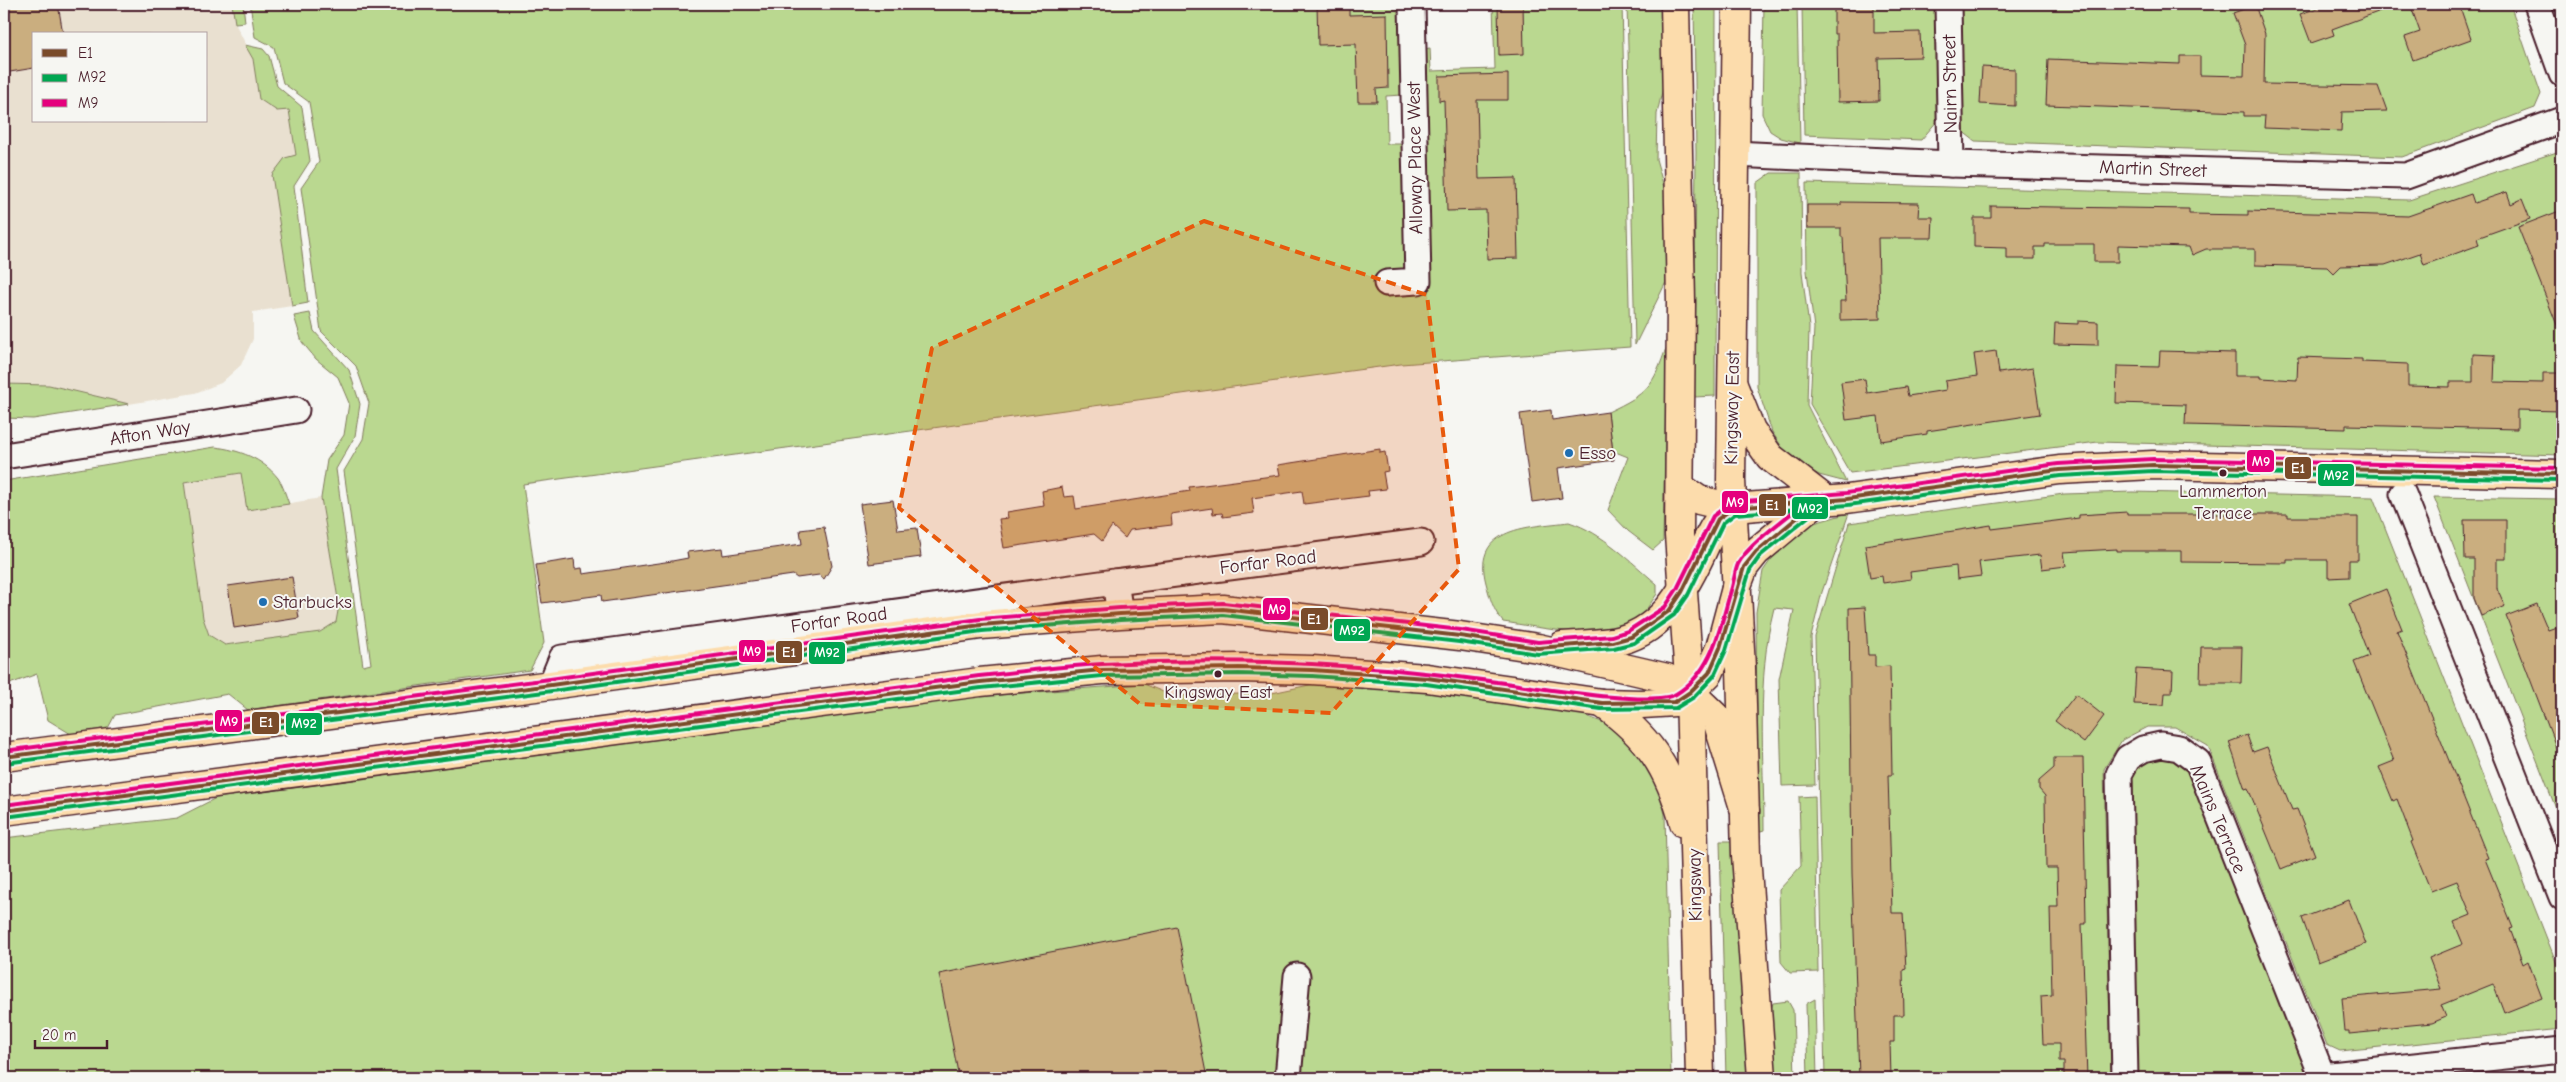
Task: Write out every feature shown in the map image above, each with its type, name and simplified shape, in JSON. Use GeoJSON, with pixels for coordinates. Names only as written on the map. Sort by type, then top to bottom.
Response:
{"type":"FeatureCollection","features":[{"type":"Feature","properties":{"kind":"main road"},"geometry":{"type":"LineString","coordinates":[[1675,4],[1681,302],[1678,535],[1690,692]]}},
{"type":"Feature","properties":{"kind":"main road","name":"Kingsway East"},"geometry":{"type":"LineString","coordinates":[[1737,4],[1732,385],[1733,508],[1741,668],[1745,811]]}},
{"type":"Feature","properties":{"kind":"main road"},"geometry":{"type":"LineString","coordinates":[[1732,385],[1752,430],[1770,457],[1822,502]]}},
{"type":"Feature","properties":{"kind":"main road"},"geometry":{"type":"LineString","coordinates":[[1680,487],[1699,500],[1733,508],[1822,502],[2059,470],[2153,465],[2562,474]]}},
{"type":"Feature","properties":{"kind":"main road"},"geometry":{"type":"LineString","coordinates":[[4,811],[980,682],[1102,670],[1240,668],[1360,673],[1427,678],[1602,703],[1642,704],[1675,702],[1690,692],[1709,673],[1720,648],[1736,588],[1744,567],[1756,552],[1822,502]]}},
{"type":"Feature","properties":{"kind":"main road"},"geometry":{"type":"LineString","coordinates":[[1538,648],[1613,642],[1631,637],[1669,611],[1682,592],[1718,519],[1733,508]]}},
{"type":"Feature","properties":{"kind":"main road","name":"Forfar Road"},"geometry":{"type":"LineString","coordinates":[[4,757],[981,626],[1120,614],[1223,610],[1460,636],[1538,648],[1667,678],[1690,692],[1716,717],[1745,811]]}},
{"type":"Feature","properties":{"kind":"main road","name":"Kingsway"},"geometry":{"type":"LineString","coordinates":[[1690,692],[1700,1078]]}},
{"type":"Feature","properties":{"kind":"main road"},"geometry":{"type":"LineString","coordinates":[[1602,703],[1625,720],[1649,744],[1675,791],[1695,860]]}},
{"type":"Feature","properties":{"kind":"main road"},"geometry":{"type":"LineString","coordinates":[[1745,811],[1762,1078]]}},
{"type":"Feature","properties":{"kind":"street","name":"Alloway Place West"},"geometry":{"type":"LineString","coordinates":[[1388,283],[1418,281],[1412,4]]}},
{"type":"Feature","properties":{"kind":"street","name":"Nairn Street"},"geometry":{"type":"LineString","coordinates":[[1948,4],[1951,164]]}},
{"type":"Feature","properties":{"kind":"street"},"geometry":{"type":"LineString","coordinates":[[2537,4],[2562,74]]}},
{"type":"Feature","properties":{"kind":"street","name":"Martin Street"},"geometry":{"type":"LineString","coordinates":[[1734,154],[1951,164],[2406,176],[2562,120]]}},
{"type":"Feature","properties":{"kind":"street","name":"Afton Way"},"geometry":{"type":"LineString","coordinates":[[4,456],[296,410]]}},
{"type":"Feature","properties":{"kind":"street"},"geometry":{"type":"LineString","coordinates":[[2403,494],[2562,897]]}},
{"type":"Feature","properties":{"kind":"street","name":"Forfar Road"},"geometry":{"type":"LineString","coordinates":[[551,685],[562,658],[1421,542]]}},
{"type":"Feature","properties":{"kind":"street"},"geometry":{"type":"LineString","coordinates":[[1115,582],[1120,614]]}},
{"type":"Feature","properties":{"kind":"street","name":"Mains Terrace"},"geometry":{"type":"LineString","coordinates":[[2126,1078],[2120,774],[2128,758],[2143,749],[2161,745],[2179,748],[2198,762],[2322,1077]]}},
{"type":"Feature","properties":{"kind":"street"},"geometry":{"type":"LineString","coordinates":[[1288,1078],[1297,976]]}},
{"type":"Feature","properties":{"kind":"street"},"geometry":{"type":"LineString","coordinates":[[2322,1077],[2562,1050]]}},
{"type":"Feature","properties":{"kind":"highlighted area"},"geometry":{"type":"Polygon","coordinates":[[[1204,221],[1427,295],[1459,569],[1331,713],[1140,704],[899,508],[932,348],[1204,221]]]}},
{"type":"Feature","properties":{"kind":"shaded area"},"geometry":{"type":"Polygon","coordinates":[[[4,4],[232,4],[235,23],[253,59],[259,99],[277,111],[289,109],[296,156],[272,175],[292,306],[253,312],[253,339],[241,365],[221,383],[195,393],[129,404],[49,385],[4,384],[4,4]]]}},
{"type":"Feature","properties":{"kind":"shaded area"},"geometry":{"type":"Polygon","coordinates":[[[242,473],[248,510],[321,498],[339,605],[336,622],[320,632],[225,645],[209,635],[203,618],[184,482],[242,473]]]}},
{"type":"Feature","properties":{"kind":"green space"},"geometry":{"type":"Polygon","coordinates":[[[232,4],[243,4],[245,22],[235,23],[232,4]]]}},
{"type":"Feature","properties":{"kind":"green space"},"geometry":{"type":"Polygon","coordinates":[[[250,4],[1401,4],[1402,95],[1386,96],[1387,144],[1404,144],[1406,270],[1387,294],[1428,293],[1423,49],[1430,48],[1431,71],[1495,69],[1493,4],[1622,4],[1630,347],[1401,364],[523,484],[544,643],[530,670],[248,710],[228,694],[115,715],[108,728],[71,734],[48,720],[37,674],[4,686],[4,481],[215,447],[233,450],[250,456],[265,465],[278,478],[289,504],[247,510],[241,473],[184,482],[203,618],[209,635],[225,645],[320,632],[336,622],[339,605],[321,498],[327,460],[344,435],[349,403],[338,377],[316,359],[302,342],[294,316],[310,313],[314,331],[349,370],[360,404],[355,436],[336,469],[363,666],[371,664],[344,471],[363,439],[369,403],[356,366],[321,331],[301,188],[319,162],[309,102],[283,83],[274,47],[255,37],[250,4]]]}},
{"type":"Feature","properties":{"kind":"green space"},"geometry":{"type":"Polygon","coordinates":[[[1627,4],[1665,4],[1667,69],[1657,114],[1656,159],[1670,209],[1668,278],[1635,345],[1627,4]]]}},
{"type":"Feature","properties":{"kind":"green space"},"geometry":{"type":"Polygon","coordinates":[[[1694,4],[1716,4],[1715,396],[1694,397],[1696,152],[1694,4]]]}},
{"type":"Feature","properties":{"kind":"green space"},"geometry":{"type":"Polygon","coordinates":[[[1764,4],[1797,4],[1800,143],[1781,138],[1770,131],[1762,114],[1764,4]]]}},
{"type":"Feature","properties":{"kind":"green space"},"geometry":{"type":"Polygon","coordinates":[[[1802,4],[1936,4],[1938,120],[1921,140],[1804,135],[1802,4]]]}},
{"type":"Feature","properties":{"kind":"green space"},"geometry":{"type":"Polygon","coordinates":[[[1960,4],[2510,4],[2541,94],[2535,108],[2402,157],[1975,141],[1962,131],[1960,4]]]}},
{"type":"Feature","properties":{"kind":"green space"},"geometry":{"type":"Polygon","coordinates":[[[245,45],[263,49],[269,56],[277,86],[302,107],[310,161],[294,186],[308,303],[292,306],[272,175],[285,158],[296,155],[289,110],[277,111],[259,99],[253,59],[245,45]]]}},
{"type":"Feature","properties":{"kind":"green space"},"geometry":{"type":"Polygon","coordinates":[[[2560,151],[2562,156],[2562,455],[2098,442],[1850,473],[1810,404],[1814,328],[1807,271],[1806,183],[2409,200],[2560,151]]]}},
{"type":"Feature","properties":{"kind":"green space"},"geometry":{"type":"Polygon","coordinates":[[[1771,173],[1801,173],[1802,272],[1809,327],[1807,405],[1846,482],[1819,475],[1789,458],[1772,432],[1757,387],[1757,183],[1771,173]]]}},
{"type":"Feature","properties":{"kind":"green space"},"geometry":{"type":"Polygon","coordinates":[[[1667,345],[1663,541],[1653,550],[1628,531],[1608,510],[1628,457],[1613,451],[1608,412],[1641,394],[1658,371],[1667,345]]]}},
{"type":"Feature","properties":{"kind":"green space"},"geometry":{"type":"Polygon","coordinates":[[[4,384],[49,385],[129,404],[33,419],[4,418],[4,384]]]}},
{"type":"Feature","properties":{"kind":"green space"},"geometry":{"type":"Polygon","coordinates":[[[2132,492],[2373,497],[2562,977],[2562,1029],[2340,1051],[2327,1045],[2208,746],[2175,727],[2147,727],[2122,740],[2104,769],[2111,1078],[1825,1078],[1815,637],[1849,523],[2064,494],[2132,492]]]}},
{"type":"Feature","properties":{"kind":"green space"},"geometry":{"type":"Polygon","coordinates":[[[2434,497],[2562,499],[2562,824],[2434,497]]]}},
{"type":"Feature","properties":{"kind":"green space"},"geometry":{"type":"Polygon","coordinates":[[[1849,513],[1822,592],[1811,637],[1815,785],[1782,786],[1779,679],[1794,610],[1774,608],[1768,635],[1763,690],[1764,830],[1758,832],[1756,612],[1763,571],[1782,544],[1814,523],[1849,513]]]}},
{"type":"Feature","properties":{"kind":"green space"},"geometry":{"type":"Polygon","coordinates":[[[1569,522],[1605,540],[1626,557],[1657,584],[1657,594],[1638,618],[1624,626],[1608,630],[1572,632],[1503,622],[1490,599],[1486,583],[1484,564],[1487,550],[1496,540],[1522,528],[1569,522]]]}},
{"type":"Feature","properties":{"kind":"green space"},"geometry":{"type":"Polygon","coordinates":[[[1144,684],[1173,696],[1272,693],[1314,684],[1416,691],[1580,714],[1613,726],[1642,750],[1655,776],[1665,814],[1671,1078],[4,1078],[4,838],[177,818],[216,798],[983,696],[1144,684]]]}},
{"type":"Feature","properties":{"kind":"green space"},"geometry":{"type":"Polygon","coordinates":[[[2152,758],[2172,758],[2191,765],[2315,1078],[2134,1078],[2127,782],[2133,767],[2152,758]]]}},
{"type":"Feature","properties":{"kind":"green space"},"geometry":{"type":"Polygon","coordinates":[[[1815,796],[1818,972],[1790,973],[1781,962],[1779,890],[1801,866],[1799,797],[1815,796]]]}},
{"type":"Feature","properties":{"kind":"green space"},"geometry":{"type":"Polygon","coordinates":[[[1720,841],[1733,841],[1748,1078],[1726,1078],[1720,841]]]}},
{"type":"Feature","properties":{"kind":"green space"},"geometry":{"type":"Polygon","coordinates":[[[1815,999],[1817,1078],[1808,1078],[1806,1004],[1815,999]]]}},
{"type":"Feature","properties":{"kind":"green space"},"geometry":{"type":"Polygon","coordinates":[[[1788,1001],[1793,1010],[1795,1078],[1776,1078],[1770,1013],[1773,1003],[1788,1001]]]}},
{"type":"Feature","properties":{"kind":"green space"},"geometry":{"type":"Polygon","coordinates":[[[2562,1074],[2562,1078],[2516,1078],[2562,1074]]]}},
{"type":"Feature","properties":{"kind":"building"},"geometry":{"type":"Polygon","coordinates":[[[4,4],[58,4],[63,32],[32,32],[32,68],[4,73],[4,4]]]}},
{"type":"Feature","properties":{"kind":"building"},"geometry":{"type":"Polygon","coordinates":[[[1317,4],[1349,4],[1349,15],[1387,14],[1388,88],[1376,89],[1377,102],[1358,102],[1356,44],[1318,45],[1317,4]]]}},
{"type":"Feature","properties":{"kind":"building"},"geometry":{"type":"Polygon","coordinates":[[[1498,4],[1523,4],[1524,54],[1499,55],[1498,4]]]}},
{"type":"Feature","properties":{"kind":"building"},"geometry":{"type":"Polygon","coordinates":[[[1834,4],[1874,4],[1874,33],[1920,32],[1921,57],[1878,58],[1879,101],[1838,102],[1837,34],[1834,34],[1834,4]]]}},
{"type":"Feature","properties":{"kind":"building"},"geometry":{"type":"Polygon","coordinates":[[[2329,4],[2394,4],[2394,6],[2332,29],[2334,35],[2311,43],[2300,14],[2329,4]]]}},
{"type":"Feature","properties":{"kind":"building"},"geometry":{"type":"Polygon","coordinates":[[[2410,4],[2459,4],[2471,39],[2413,60],[2405,37],[2420,32],[2410,4]]]}},
{"type":"Feature","properties":{"kind":"building"},"geometry":{"type":"Polygon","coordinates":[[[2255,5],[2265,34],[2264,84],[2378,86],[2387,111],[2342,112],[2341,131],[2264,128],[2265,116],[2244,116],[2244,112],[2046,105],[2048,59],[2180,64],[2180,56],[2200,56],[2200,75],[2244,76],[2245,45],[2233,13],[2255,5]]]}},
{"type":"Feature","properties":{"kind":"building"},"geometry":{"type":"Polygon","coordinates":[[[1982,67],[2015,69],[2015,106],[1980,104],[1982,67]]]}},
{"type":"Feature","properties":{"kind":"building"},"geometry":{"type":"Polygon","coordinates":[[[1508,74],[1508,100],[1477,100],[1479,179],[1516,178],[1518,258],[1487,259],[1486,210],[1447,211],[1444,100],[1439,101],[1439,76],[1508,74]]]}},
{"type":"Feature","properties":{"kind":"building"},"geometry":{"type":"Polygon","coordinates":[[[2507,192],[2511,204],[2522,199],[2530,219],[2477,238],[2479,245],[2424,265],[2420,253],[2385,265],[2340,266],[2333,273],[2327,267],[2255,265],[2255,249],[2206,249],[2192,255],[2189,247],[2118,245],[2118,262],[2094,262],[2094,244],[2045,244],[2045,247],[2035,247],[2035,259],[2007,259],[2007,248],[1974,247],[1974,218],[1991,218],[1991,206],[2189,209],[2189,214],[2248,215],[2248,211],[2408,216],[2471,194],[2474,203],[2507,192]]]}},
{"type":"Feature","properties":{"kind":"building"},"geometry":{"type":"Polygon","coordinates":[[[1841,202],[1919,203],[1918,217],[1933,217],[1932,238],[1878,238],[1880,319],[1840,320],[1840,301],[1846,301],[1841,228],[1807,228],[1807,205],[1841,205],[1841,202]]]}},
{"type":"Feature","properties":{"kind":"building"},"geometry":{"type":"Polygon","coordinates":[[[2562,210],[2562,335],[2561,335],[2518,227],[2562,210]]]}},
{"type":"Feature","properties":{"kind":"building"},"geometry":{"type":"Polygon","coordinates":[[[2078,321],[2098,322],[2098,345],[2054,344],[2055,323],[2078,324],[2078,321]]]}},
{"type":"Feature","properties":{"kind":"building"},"geometry":{"type":"Polygon","coordinates":[[[1996,351],[1999,373],[2033,368],[2040,414],[1927,431],[1927,434],[1881,441],[1878,416],[1846,420],[1841,382],[1865,379],[1867,393],[1906,387],[1908,396],[1946,390],[1945,381],[1977,376],[1974,354],[1996,351]]]}},
{"type":"Feature","properties":{"kind":"building"},"geometry":{"type":"Polygon","coordinates":[[[2160,351],[2235,353],[2235,376],[2261,376],[2261,378],[2297,380],[2298,357],[2362,359],[2362,362],[2408,364],[2408,386],[2450,387],[2450,382],[2473,382],[2473,354],[2495,355],[2494,382],[2543,383],[2543,373],[2562,373],[2562,411],[2517,410],[2517,429],[2346,425],[2346,429],[2185,425],[2186,405],[2116,403],[2117,366],[2159,367],[2160,351]]]}},
{"type":"Feature","properties":{"kind":"building","name":"Esso"},"geometry":{"type":"Polygon","coordinates":[[[1551,410],[1552,420],[1608,412],[1614,460],[1558,468],[1562,498],[1532,502],[1520,414],[1551,410]]]}},
{"type":"Feature","properties":{"kind":"building"},"geometry":{"type":"Polygon","coordinates":[[[1380,449],[1380,453],[1385,452],[1388,471],[1383,472],[1386,489],[1368,491],[1369,496],[1304,504],[1302,491],[1252,498],[1254,513],[1223,517],[1222,513],[1213,514],[1212,508],[1171,514],[1172,525],[1130,530],[1125,538],[1112,526],[1102,541],[1094,534],[1004,548],[999,519],[1008,518],[1007,512],[1044,506],[1042,491],[1062,487],[1064,497],[1074,496],[1076,509],[1190,491],[1189,487],[1280,475],[1278,465],[1380,449]]]}},
{"type":"Feature","properties":{"kind":"building"},"geometry":{"type":"Polygon","coordinates":[[[893,500],[898,530],[917,528],[921,557],[869,564],[860,504],[893,500]]]}},
{"type":"Feature","properties":{"kind":"building"},"geometry":{"type":"Polygon","coordinates":[[[2127,512],[2127,514],[2288,514],[2288,517],[2358,517],[2358,560],[2349,560],[2349,577],[2328,578],[2328,560],[2287,560],[2287,563],[2181,562],[2181,551],[2117,551],[2117,549],[2064,552],[2066,566],[2042,569],[2040,555],[1979,562],[1981,576],[1957,579],[1956,566],[1910,572],[1911,579],[1883,583],[1882,576],[1870,578],[1865,545],[1991,525],[1992,529],[2079,518],[2079,515],[2127,512]]]}},
{"type":"Feature","properties":{"kind":"building"},"geometry":{"type":"Polygon","coordinates":[[[2464,520],[2506,520],[2506,559],[2497,559],[2497,588],[2505,606],[2481,616],[2474,598],[2474,559],[2465,559],[2464,520]]]}},
{"type":"Feature","properties":{"kind":"building"},"geometry":{"type":"Polygon","coordinates":[[[824,527],[832,566],[824,579],[819,575],[797,578],[793,575],[602,602],[601,595],[542,603],[536,565],[574,559],[575,569],[582,568],[583,574],[688,558],[687,552],[722,548],[723,555],[802,544],[800,530],[824,527]]]}},
{"type":"Feature","properties":{"kind":"building","name":"Starbucks"},"geometry":{"type":"Polygon","coordinates":[[[292,577],[299,618],[234,628],[228,586],[292,577]]]}},
{"type":"Feature","properties":{"kind":"building"},"geometry":{"type":"Polygon","coordinates":[[[2386,589],[2402,629],[2397,631],[2488,858],[2485,859],[2513,928],[2510,929],[2523,964],[2528,961],[2542,998],[2504,1013],[2493,984],[2441,1005],[2446,1017],[2432,1023],[2380,1028],[2380,1031],[2349,1034],[2349,1031],[2345,1031],[2342,998],[2441,989],[2429,958],[2463,944],[2454,922],[2471,915],[2457,881],[2431,891],[2411,842],[2413,841],[2397,799],[2393,801],[2379,767],[2394,761],[2354,662],[2369,656],[2349,604],[2386,589]]]}},
{"type":"Feature","properties":{"kind":"building"},"geometry":{"type":"Polygon","coordinates":[[[2537,604],[2548,630],[2562,625],[2561,760],[2506,616],[2537,604]]]}},
{"type":"Feature","properties":{"kind":"building"},"geometry":{"type":"Polygon","coordinates":[[[1865,607],[1868,655],[1875,655],[1875,667],[1890,666],[1892,775],[1888,775],[1892,913],[1903,913],[1906,969],[1903,970],[1904,1015],[1894,1015],[1894,1042],[1890,1042],[1891,1078],[1859,1078],[1852,873],[1849,608],[1865,607]]]}},
{"type":"Feature","properties":{"kind":"building"},"geometry":{"type":"Polygon","coordinates":[[[2201,647],[2242,647],[2241,683],[2200,683],[2201,647]]]}},
{"type":"Feature","properties":{"kind":"building"},"geometry":{"type":"Polygon","coordinates":[[[2136,669],[2173,671],[2172,693],[2165,693],[2164,705],[2134,704],[2136,669]]]}},
{"type":"Feature","properties":{"kind":"building"},"geometry":{"type":"Polygon","coordinates":[[[2076,694],[2104,716],[2084,743],[2055,721],[2076,694]]]}},
{"type":"Feature","properties":{"kind":"building"},"geometry":{"type":"Polygon","coordinates":[[[2247,735],[2253,752],[2267,747],[2292,810],[2297,809],[2315,855],[2281,869],[2248,788],[2245,789],[2229,742],[2247,735]]]}},
{"type":"Feature","properties":{"kind":"building"},"geometry":{"type":"Polygon","coordinates":[[[2054,758],[2083,758],[2086,924],[2082,924],[2087,1078],[2064,1078],[2064,1062],[2059,1062],[2059,1044],[2043,1044],[2041,996],[2052,995],[2050,907],[2058,907],[2057,868],[2046,868],[2045,796],[2039,789],[2039,781],[2054,768],[2054,758]]]}},
{"type":"Feature","properties":{"kind":"building"},"geometry":{"type":"Polygon","coordinates":[[[2349,900],[2366,944],[2318,962],[2302,918],[2349,900]]]}},
{"type":"Feature","properties":{"kind":"building"},"geometry":{"type":"Polygon","coordinates":[[[1177,927],[1207,1078],[959,1078],[939,974],[1177,927]]]}},
{"type":"Feature","properties":{"kind":"transit line","name":"M9"},"geometry":{"type":"LineString","coordinates":[[4,751],[550,679],[980,619],[1120,608],[1223,603],[1461,630],[1538,642],[1612,636],[1628,631],[1665,607],[1677,589],[1713,516],[1732,502],[1846,493],[2058,464],[2153,459],[2562,468]]}},
{"type":"Feature","properties":{"kind":"transit line","name":"E1"},"geometry":{"type":"LineString","coordinates":[[4,757],[551,685],[981,625],[1120,614],[1223,609],[1460,636],[1538,648],[1613,642],[1631,637],[1669,611],[1682,592],[1718,519],[1733,508],[1847,499],[2059,470],[2153,465],[2562,474]]}},
{"type":"Feature","properties":{"kind":"transit line","name":"M92"},"geometry":{"type":"LineString","coordinates":[[5,763],[552,691],[982,631],[1120,620],[1223,615],[1459,642],[1538,654],[1614,648],[1634,643],[1674,615],[1688,595],[1723,523],[1735,514],[1848,505],[2060,476],[2153,471],[2562,480]]}},
{"type":"Feature","properties":{"kind":"transit line","name":"M9"},"geometry":{"type":"LineString","coordinates":[[4,805],[979,676],[1087,665],[1201,661],[1300,663],[1448,675],[1590,695],[1643,699],[1663,698],[1676,694],[1689,684],[1707,660],[1719,632],[1738,564],[1751,547],[1812,497]]}},
{"type":"Feature","properties":{"kind":"transit line","name":"E1"},"geometry":{"type":"LineString","coordinates":[[4,811],[980,682],[1102,670],[1239,668],[1312,670],[1427,678],[1602,703],[1675,702],[1690,692],[1709,673],[1720,648],[1744,567],[1756,552],[1816,502]]}},
{"type":"Feature","properties":{"kind":"transit line","name":"M92"},"geometry":{"type":"LineString","coordinates":[[5,817],[981,688],[1102,676],[1239,674],[1312,676],[1426,684],[1601,709],[1676,708],[1694,697],[1714,676],[1726,650],[1750,570],[1760,556],[1820,507]]}},
{"type":"Feature","properties":{"kind":"place","name":"Esso"},"geometry":{"type":"Point","coordinates":[1569,453]}},
{"type":"Feature","properties":{"kind":"place","name":"Lammerton Terrace"},"geometry":{"type":"Point","coordinates":[2223,473]}},
{"type":"Feature","properties":{"kind":"place","name":"Starbucks"},"geometry":{"type":"Point","coordinates":[263,602]}},
{"type":"Feature","properties":{"kind":"place","name":"Kingsway East"},"geometry":{"type":"Point","coordinates":[1218,674]}}]}
